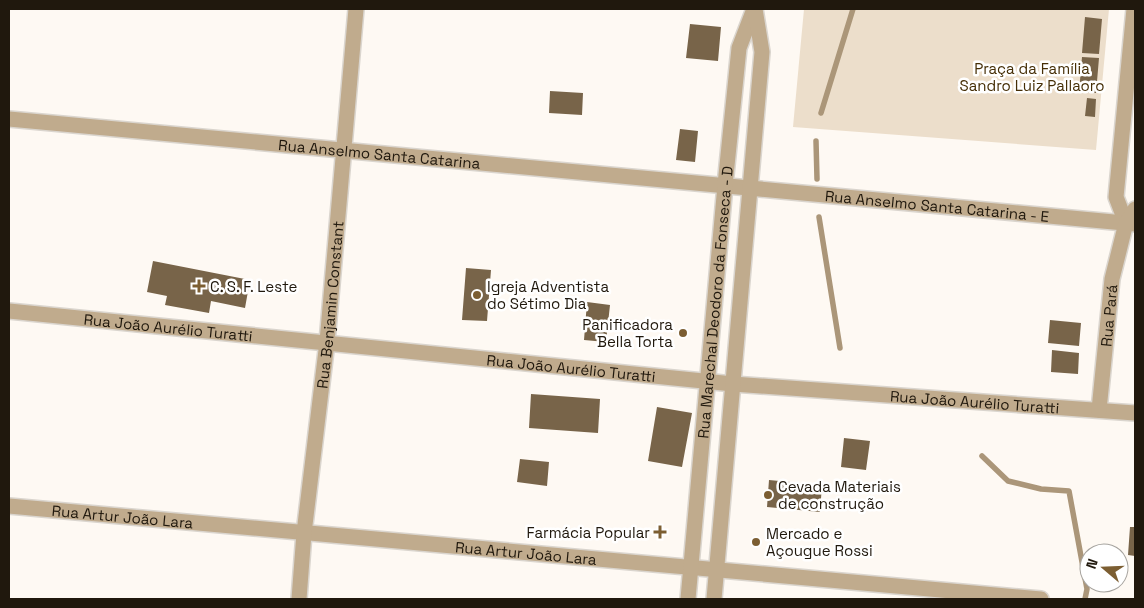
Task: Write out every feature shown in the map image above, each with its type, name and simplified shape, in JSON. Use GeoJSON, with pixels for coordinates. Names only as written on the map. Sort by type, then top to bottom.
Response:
{"type":"FeatureCollection","features":[{"type":"Feature","properties":{"kind":"street","name":"Rua Benjamin Constant"},"geometry":{"type":"LineString","coordinates":[[299,599],[304,533],[327,342],[356,9]]}},
{"type":"Feature","properties":{"kind":"street","name":"Rua Marechal Deodoro da Fonseca - D"},"geometry":{"type":"LineString","coordinates":[[688,599],[724,185],[739,48],[754,9]]}},
{"type":"Feature","properties":{"kind":"street","name":"Rua Marechal Deodoro da Fonseca - D"},"geometry":{"type":"LineString","coordinates":[[714,599],[762,52],[754,9]]}},
{"type":"Feature","properties":{"kind":"street"},"geometry":{"type":"LineString","coordinates":[[1131,223],[1116,197],[1130,112],[1134,9]]}},
{"type":"Feature","properties":{"kind":"street","name":"Rua Anselmo Santa Catarina"},"geometry":{"type":"LineString","coordinates":[[9,119],[750,188]]}},
{"type":"Feature","properties":{"kind":"street","name":"Rua Anselmo Santa Catarina - E"},"geometry":{"type":"LineString","coordinates":[[750,188],[1131,223]]}},
{"type":"Feature","properties":{"kind":"street","name":"Rua Pará"},"geometry":{"type":"LineString","coordinates":[[1098,410],[1112,279],[1135,209]]}},
{"type":"Feature","properties":{"kind":"street","name":"Rua João Aurélio Turatti"},"geometry":{"type":"LineString","coordinates":[[9,311],[708,382],[1135,412]]}},
{"type":"Feature","properties":{"kind":"street","name":"Rua Artur João Lara"},"geometry":{"type":"LineString","coordinates":[[9,506],[1041,599]]}},
{"type":"Feature","properties":{"kind":"green space","name":"Praça da Família Sandro Luiz Pallaoro"},"geometry":{"type":"Polygon","coordinates":[[[804,9],[1109,9],[1096,150],[793,127],[804,9]]]}},
{"type":"Feature","properties":{"kind":"building"},"geometry":{"type":"Polygon","coordinates":[[[1085,17],[1102,19],[1099,54],[1082,53],[1085,17]]]}},
{"type":"Feature","properties":{"kind":"building"},"geometry":{"type":"Polygon","coordinates":[[[690,24],[721,27],[718,61],[686,58],[690,24]]]}},
{"type":"Feature","properties":{"kind":"building"},"geometry":{"type":"Polygon","coordinates":[[[1082,57],[1099,58],[1096,93],[1079,92],[1082,57]]]}},
{"type":"Feature","properties":{"kind":"building"},"geometry":{"type":"Polygon","coordinates":[[[550,91],[583,93],[582,115],[549,113],[550,91]]]}},
{"type":"Feature","properties":{"kind":"building"},"geometry":{"type":"Polygon","coordinates":[[[1087,98],[1096,99],[1095,117],[1085,116],[1087,98]]]}},
{"type":"Feature","properties":{"kind":"building"},"geometry":{"type":"Polygon","coordinates":[[[680,129],[698,131],[695,162],[676,160],[680,129]]]}},
{"type":"Feature","properties":{"kind":"building","name":"C. S. F. Leste"},"geometry":{"type":"Polygon","coordinates":[[[153,261],[250,280],[245,308],[211,301],[209,313],[165,305],[167,296],[147,292],[153,261]]]}},
{"type":"Feature","properties":{"kind":"building","name":"Igreja Adventista do Sétimo Dia"},"geometry":{"type":"Polygon","coordinates":[[[466,268],[491,270],[487,321],[462,320],[466,268]]]}},
{"type":"Feature","properties":{"kind":"building"},"geometry":{"type":"Polygon","coordinates":[[[587,302],[610,305],[606,342],[584,340],[587,302]]]}},
{"type":"Feature","properties":{"kind":"building"},"geometry":{"type":"Polygon","coordinates":[[[1050,320],[1081,323],[1079,346],[1048,343],[1050,320]]]}},
{"type":"Feature","properties":{"kind":"building"},"geometry":{"type":"Polygon","coordinates":[[[1052,350],[1079,353],[1078,374],[1051,372],[1052,350]]]}},
{"type":"Feature","properties":{"kind":"building"},"geometry":{"type":"Polygon","coordinates":[[[531,394],[600,399],[598,433],[529,428],[531,394]]]}},
{"type":"Feature","properties":{"kind":"building"},"geometry":{"type":"Polygon","coordinates":[[[657,407],[692,413],[682,467],[648,461],[657,407]]]}},
{"type":"Feature","properties":{"kind":"building"},"geometry":{"type":"Polygon","coordinates":[[[844,438],[870,441],[866,470],[841,467],[844,438]]]}},
{"type":"Feature","properties":{"kind":"building"},"geometry":{"type":"Polygon","coordinates":[[[520,459],[549,462],[547,486],[517,482],[520,459]]]}},
{"type":"Feature","properties":{"kind":"building"},"geometry":{"type":"Polygon","coordinates":[[[769,480],[822,485],[820,512],[767,507],[769,480]]]}},
{"type":"Feature","properties":{"kind":"building"},"geometry":{"type":"Polygon","coordinates":[[[1130,527],[1135,527],[1135,556],[1129,555],[1130,527]]]}},
{"type":"Feature","properties":{"kind":"waterway"},"geometry":{"type":"LineString","coordinates":[[821,113],[853,9]]}},
{"type":"Feature","properties":{"kind":"waterway"},"geometry":{"type":"LineString","coordinates":[[816,141],[817,179]]}},
{"type":"Feature","properties":{"kind":"waterway"},"geometry":{"type":"LineString","coordinates":[[819,217],[840,348]]}},
{"type":"Feature","properties":{"kind":"waterway"},"geometry":{"type":"LineString","coordinates":[[982,456],[1008,481],[1041,489],[1069,491],[1087,589],[1085,599]]}},
{"type":"Feature","properties":{"kind":"place","name":"C. S. F. Leste"},"geometry":{"type":"Point","coordinates":[199,286]}},
{"type":"Feature","properties":{"kind":"place","name":"Igreja Adventista do Sétimo Dia"},"geometry":{"type":"Point","coordinates":[477,295]}},
{"type":"Feature","properties":{"kind":"place","name":"Panificadora Bella Torta"},"geometry":{"type":"Point","coordinates":[683,333]}},
{"type":"Feature","properties":{"kind":"place","name":"Cevada Materiais de construção"},"geometry":{"type":"Point","coordinates":[768,495]}},
{"type":"Feature","properties":{"kind":"place","name":"Farmácia Popular"},"geometry":{"type":"Point","coordinates":[660,532]}},
{"type":"Feature","properties":{"kind":"place","name":"Mercado e Açougue Rossi"},"geometry":{"type":"Point","coordinates":[756,542]}}]}
